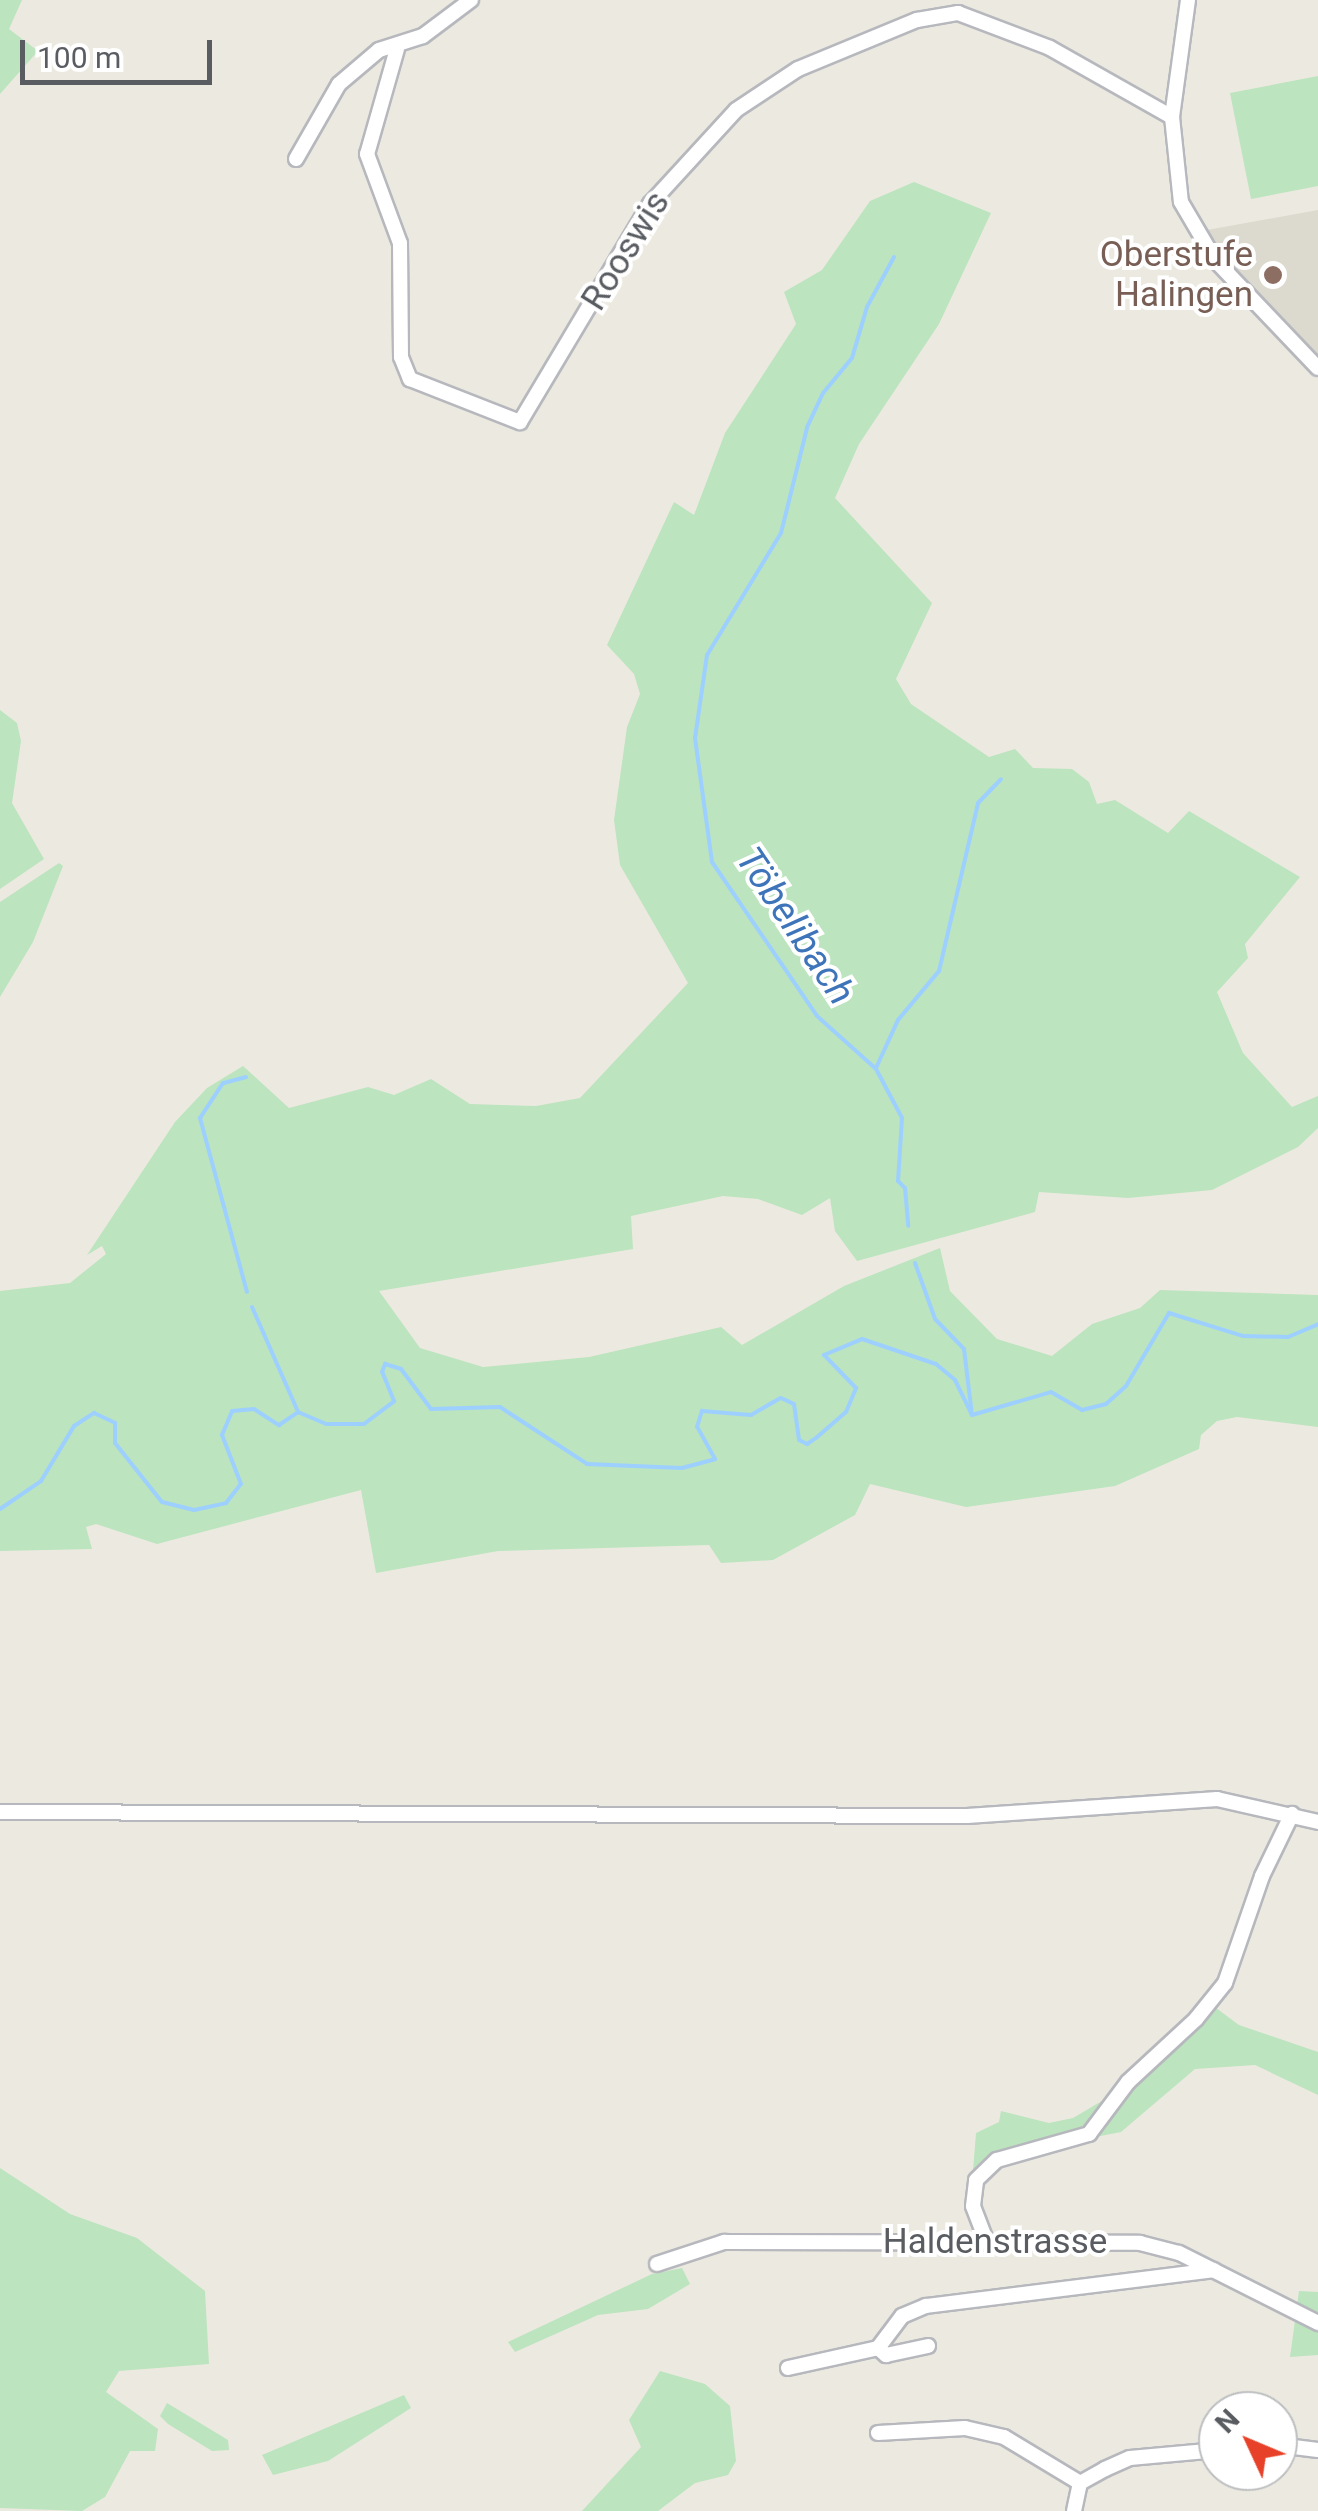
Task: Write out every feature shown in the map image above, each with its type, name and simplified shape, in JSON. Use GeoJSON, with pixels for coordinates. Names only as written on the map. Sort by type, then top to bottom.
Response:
{"type":"FeatureCollection","features":[{"type":"Feature","properties":{"kind":"street"},"geometry":{"type":"LineString","coordinates":[[296,159],[339,84],[379,50],[397,49],[471,0]]}},
{"type":"Feature","properties":{"kind":"street"},"geometry":{"type":"LineString","coordinates":[[1188,0],[1172,116],[1173,172],[1196,232],[1318,368]]}},
{"type":"Feature","properties":{"kind":"street","name":"Rooswis"},"geometry":{"type":"LineString","coordinates":[[397,49],[367,154],[400,242],[400,358],[410,379],[520,422],[662,190],[736,110],[798,69],[917,20],[958,13],[1050,48],[1172,116]]}},
{"type":"Feature","properties":{"kind":"street"},"geometry":{"type":"LineString","coordinates":[[0,1812],[949,1816],[1217,1799],[1318,1822]]}},
{"type":"Feature","properties":{"kind":"street"},"geometry":{"type":"LineString","coordinates":[[986,2240],[973,2206],[976,2180],[998,2160],[1090,2134],[1128,2082],[1196,2020],[1225,1982],[1262,1876],[1292,1814]]}},
{"type":"Feature","properties":{"kind":"street","name":"Haldenstrasse"},"geometry":{"type":"LineString","coordinates":[[657,2264],[724,2242],[1140,2243],[1215,2270],[1318,2323]]}},
{"type":"Feature","properties":{"kind":"street"},"geometry":{"type":"LineString","coordinates":[[788,2368],[878,2348],[902,2316],[926,2306],[1215,2270]]}},
{"type":"Feature","properties":{"kind":"street"},"geometry":{"type":"LineString","coordinates":[[878,2348],[886,2356],[928,2346]]}},
{"type":"Feature","properties":{"kind":"street"},"geometry":{"type":"LineString","coordinates":[[878,2434],[965,2428],[1016,2443],[1080,2483]]}},
{"type":"Feature","properties":{"kind":"street"},"geometry":{"type":"LineString","coordinates":[[1080,2483],[1130,2458],[1198,2452]]}},
{"type":"Feature","properties":{"kind":"street"},"geometry":{"type":"LineString","coordinates":[[1074,2511],[1080,2483]]}},
{"type":"Feature","properties":{"kind":"shaded area","name":"Oberstufe Halingen"},"geometry":{"type":"Polygon","coordinates":[[[1318,210],[1318,368],[1196,232],[1318,210]]]}},
{"type":"Feature","properties":{"kind":"green space"},"geometry":{"type":"Polygon","coordinates":[[[0,0],[22,0],[9,29],[38,51],[0,94],[0,0]]]}},
{"type":"Feature","properties":{"kind":"green space"},"geometry":{"type":"Polygon","coordinates":[[[1318,76],[1318,186],[1251,199],[1230,93],[1318,76]]]}},
{"type":"Feature","properties":{"kind":"green space"},"geometry":{"type":"Polygon","coordinates":[[[914,182],[991,213],[939,324],[859,444],[835,498],[932,603],[896,679],[911,704],[989,757],[1015,749],[1033,768],[1072,769],[1089,782],[1097,804],[1115,800],[1168,833],[1189,811],[1300,877],[1245,944],[1248,958],[1217,992],[1243,1053],[1292,1107],[1318,1096],[1318,1128],[1298,1147],[1212,1190],[1128,1198],[1039,1192],[1035,1212],[857,1261],[835,1231],[830,1198],[802,1215],[758,1199],[723,1196],[631,1216],[633,1249],[379,1291],[420,1348],[483,1367],[589,1357],[721,1327],[742,1345],[844,1286],[940,1248],[950,1291],[997,1339],[1052,1356],[1092,1324],[1140,1308],[1160,1290],[1318,1295],[1318,1427],[1237,1417],[1217,1421],[1201,1435],[1199,1449],[1115,1486],[966,1507],[870,1484],[855,1515],[773,1560],[721,1563],[709,1545],[498,1551],[376,1573],[361,1490],[157,1544],[96,1524],[86,1527],[92,1549],[0,1551],[0,1291],[70,1283],[106,1254],[102,1246],[87,1255],[175,1122],[207,1088],[243,1066],[289,1108],[368,1087],[394,1095],[431,1079],[470,1104],[536,1106],[580,1098],[688,983],[620,865],[614,820],[627,727],[640,694],[634,674],[607,645],[674,502],[694,515],[725,433],[796,324],[784,292],[822,270],[870,201],[914,182]]]}},
{"type":"Feature","properties":{"kind":"green space"},"geometry":{"type":"Polygon","coordinates":[[[0,710],[17,723],[21,741],[12,803],[44,859],[0,889],[0,710]]]}},
{"type":"Feature","properties":{"kind":"green space"},"geometry":{"type":"Polygon","coordinates":[[[59,863],[63,866],[33,942],[0,997],[0,902],[59,863]]]}},
{"type":"Feature","properties":{"kind":"green space"},"geometry":{"type":"Polygon","coordinates":[[[1212,2005],[1239,2025],[1318,2052],[1318,2095],[1255,2065],[1195,2069],[1121,2132],[996,2156],[973,2171],[976,2133],[999,2122],[1001,2111],[1049,2123],[1073,2118],[1112,2095],[1212,2005]]]}},
{"type":"Feature","properties":{"kind":"green space"},"geometry":{"type":"Polygon","coordinates":[[[0,2168],[70,2214],[137,2238],[205,2291],[209,2364],[119,2371],[106,2392],[158,2429],[155,2451],[130,2451],[105,2497],[82,2511],[0,2508],[0,2168]]]}},
{"type":"Feature","properties":{"kind":"green space"},"geometry":{"type":"Polygon","coordinates":[[[682,2268],[690,2284],[648,2309],[598,2315],[515,2352],[508,2342],[652,2274],[682,2268]]]}},
{"type":"Feature","properties":{"kind":"green space"},"geometry":{"type":"Polygon","coordinates":[[[1299,2291],[1318,2292],[1318,2355],[1290,2357],[1299,2291]]]}},
{"type":"Feature","properties":{"kind":"green space"},"geometry":{"type":"Polygon","coordinates":[[[660,2371],[705,2384],[730,2406],[736,2461],[728,2475],[695,2483],[658,2511],[582,2511],[641,2447],[629,2420],[660,2371]]]}},
{"type":"Feature","properties":{"kind":"green space"},"geometry":{"type":"Polygon","coordinates":[[[404,2395],[411,2408],[328,2461],[273,2475],[262,2455],[404,2395]]]}},
{"type":"Feature","properties":{"kind":"green space"},"geometry":{"type":"Polygon","coordinates":[[[167,2403],[228,2440],[229,2450],[212,2451],[168,2424],[160,2416],[167,2403]]]}},
{"type":"Feature","properties":{"kind":"waterway","name":"Töbelibach"},"geometry":{"type":"LineString","coordinates":[[894,257],[867,307],[852,358],[823,393],[807,428],[781,533],[707,655],[695,738],[712,862],[817,1016],[876,1069],[902,1118],[898,1181],[905,1188],[908,1226]]}},
{"type":"Feature","properties":{"kind":"waterway"},"geometry":{"type":"LineString","coordinates":[[876,1068],[898,1020],[939,971],[978,803],[1001,779]]}},
{"type":"Feature","properties":{"kind":"waterway"},"geometry":{"type":"LineString","coordinates":[[246,1077],[223,1083],[200,1118],[247,1292]]}},
{"type":"Feature","properties":{"kind":"waterway","name":"Töbelibach"},"geometry":{"type":"LineString","coordinates":[[915,1263],[935,1319],[964,1349],[972,1415]]}},
{"type":"Feature","properties":{"kind":"waterway"},"geometry":{"type":"LineString","coordinates":[[252,1307],[298,1412]]}},
{"type":"Feature","properties":{"kind":"waterway"},"geometry":{"type":"LineString","coordinates":[[0,1509],[41,1481],[74,1426],[94,1413],[115,1423],[115,1443],[162,1502],[194,1510],[226,1503],[241,1484],[222,1435],[232,1411],[254,1409],[279,1425],[298,1412],[326,1424],[364,1424],[394,1401],[382,1372],[385,1364],[401,1369],[431,1409],[500,1407],[587,1464],[682,1468],[715,1459],[697,1427],[702,1411],[751,1415],[781,1398],[794,1404],[799,1440],[807,1444],[816,1438],[846,1412],[856,1388],[824,1355],[862,1339],[936,1364],[955,1380],[972,1415],[1051,1392],[1082,1410],[1106,1404],[1126,1386],[1169,1313],[1243,1336],[1288,1337],[1318,1324]]}},
{"type":"Feature","properties":{"kind":"place","name":"Oberstufe Halingen"},"geometry":{"type":"Point","coordinates":[1273,275]}}]}
